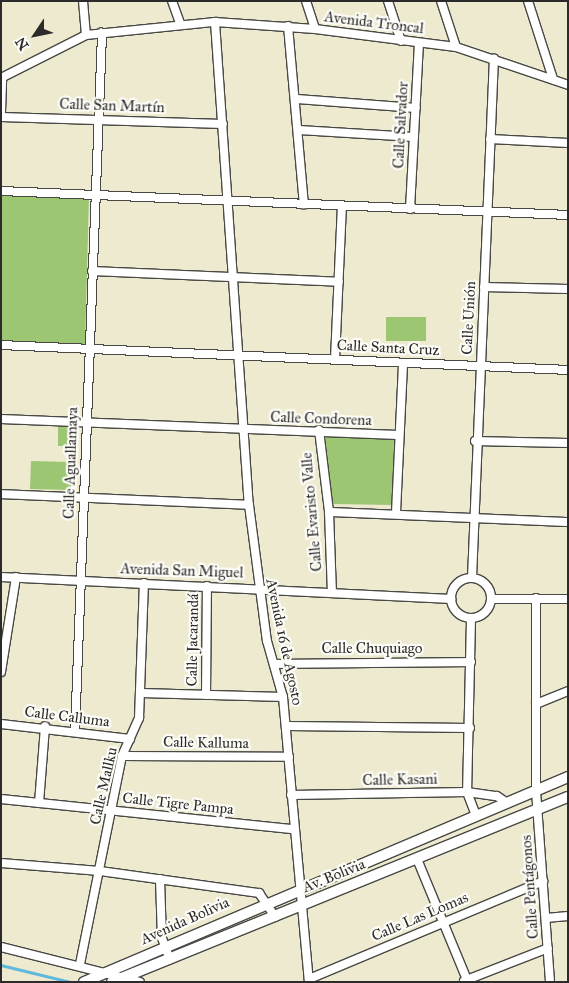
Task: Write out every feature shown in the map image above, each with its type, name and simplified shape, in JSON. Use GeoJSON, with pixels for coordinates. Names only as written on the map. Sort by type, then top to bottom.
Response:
{"type":"FeatureCollection","features":[{"type":"Feature","properties":{"kind":"street"},"geometry":{"type":"LineString","coordinates":[[84,1],[86,35]]}},
{"type":"Feature","properties":{"kind":"street"},"geometry":{"type":"LineString","coordinates":[[172,1],[180,23]]}},
{"type":"Feature","properties":{"kind":"street"},"geometry":{"type":"LineString","coordinates":[[306,1],[315,29]]}},
{"type":"Feature","properties":{"kind":"street"},"geometry":{"type":"LineString","coordinates":[[388,1],[401,41]]}},
{"type":"Feature","properties":{"kind":"street"},"geometry":{"type":"LineString","coordinates":[[441,1],[456,47]]}},
{"type":"Feature","properties":{"kind":"street"},"geometry":{"type":"LineString","coordinates":[[528,1],[553,79]]}},
{"type":"Feature","properties":{"kind":"street","name":"Avenida Troncal"},"geometry":{"type":"LineString","coordinates":[[2,78],[86,35],[180,23],[215,22],[288,26],[456,47],[494,58],[568,85]]}},
{"type":"Feature","properties":{"kind":"street","name":"Avenida 16 de Agosto"},"geometry":{"type":"LineString","coordinates":[[215,22],[249,505],[257,588],[283,697],[287,726],[293,829],[309,980]]}},
{"type":"Feature","properties":{"kind":"street"},"geometry":{"type":"LineString","coordinates":[[288,26],[297,99],[304,204]]}},
{"type":"Feature","properties":{"kind":"street","name":"Calle Aguallamaya"},"geometry":{"type":"LineString","coordinates":[[75,731],[88,348],[102,33]]}},
{"type":"Feature","properties":{"kind":"street","name":"Calle Salvador"},"geometry":{"type":"LineString","coordinates":[[410,209],[419,42]]}},
{"type":"Feature","properties":{"kind":"street","name":"Calle Unión"},"geometry":{"type":"LineString","coordinates":[[472,578],[475,441],[481,366],[494,58]]}},
{"type":"Feature","properties":{"kind":"street"},"geometry":{"type":"LineString","coordinates":[[1,112],[2,78]]}},
{"type":"Feature","properties":{"kind":"street"},"geometry":{"type":"LineString","coordinates":[[297,99],[416,108]]}},
{"type":"Feature","properties":{"kind":"street","name":"Calle San Martín"},"geometry":{"type":"LineString","coordinates":[[1,117],[222,124]]}},
{"type":"Feature","properties":{"kind":"street"},"geometry":{"type":"LineString","coordinates":[[299,130],[414,137]]}},
{"type":"Feature","properties":{"kind":"street"},"geometry":{"type":"LineString","coordinates":[[490,139],[568,142]]}},
{"type":"Feature","properties":{"kind":"street"},"geometry":{"type":"LineString","coordinates":[[1,191],[568,215]]}},
{"type":"Feature","properties":{"kind":"street"},"geometry":{"type":"LineString","coordinates":[[335,359],[342,206]]}},
{"type":"Feature","properties":{"kind":"street"},"geometry":{"type":"LineString","coordinates":[[92,271],[339,282]]}},
{"type":"Feature","properties":{"kind":"street"},"geometry":{"type":"LineString","coordinates":[[484,287],[568,289]]}},
{"type":"Feature","properties":{"kind":"street","name":"Calle Santa Cruz"},"geometry":{"type":"LineString","coordinates":[[1,345],[568,370]]}},
{"type":"Feature","properties":{"kind":"street"},"geometry":{"type":"LineString","coordinates":[[396,513],[398,435],[403,363]]}},
{"type":"Feature","properties":{"kind":"street","name":"Calle Condorena"},"geometry":{"type":"LineString","coordinates":[[1,419],[244,431],[319,430],[398,435]]}},
{"type":"Feature","properties":{"kind":"street","name":"Calle Evaristo Valle"},"geometry":{"type":"LineString","coordinates":[[319,430],[329,512],[332,592]]}},
{"type":"Feature","properties":{"kind":"street"},"geometry":{"type":"LineString","coordinates":[[475,441],[568,443]]}},
{"type":"Feature","properties":{"kind":"street"},"geometry":{"type":"LineString","coordinates":[[1,494],[83,500],[249,505]]}},
{"type":"Feature","properties":{"kind":"street"},"geometry":{"type":"LineString","coordinates":[[329,512],[396,513],[568,522]]}},
{"type":"Feature","properties":{"kind":"street","name":"Avenida San Miguel"},"geometry":{"type":"LineString","coordinates":[[1,577],[257,588],[451,599]]}},
{"type":"Feature","properties":{"kind":"street"},"geometry":{"type":"LineString","coordinates":[[1,672],[16,577]]}},
{"type":"Feature","properties":{"kind":"street"},"geometry":{"type":"LineString","coordinates":[[472,578],[484,582],[492,599],[488,611],[471,619],[460,615],[451,599],[455,587],[472,578]]}},
{"type":"Feature","properties":{"kind":"street","name":"Calle Mallku"},"geometry":{"type":"LineString","coordinates":[[80,964],[94,881],[100,871],[122,756],[139,718],[144,583]]}},
{"type":"Feature","properties":{"kind":"street","name":"Calle Jacarandá"},"geometry":{"type":"LineString","coordinates":[[206,695],[207,586]]}},
{"type":"Feature","properties":{"kind":"street"},"geometry":{"type":"LineString","coordinates":[[492,599],[536,598],[568,600]]}},
{"type":"Feature","properties":{"kind":"street","name":"Calle Pentágonos"},"geometry":{"type":"LineString","coordinates":[[536,598],[536,791],[550,982]]}},
{"type":"Feature","properties":{"kind":"street"},"geometry":{"type":"LineString","coordinates":[[471,619],[470,728],[466,792],[476,816]]}},
{"type":"Feature","properties":{"kind":"street","name":"Calle Chuquiago"},"geometry":{"type":"LineString","coordinates":[[274,664],[471,662]]}},
{"type":"Feature","properties":{"kind":"street"},"geometry":{"type":"LineString","coordinates":[[536,704],[568,691]]}},
{"type":"Feature","properties":{"kind":"street"},"geometry":{"type":"LineString","coordinates":[[141,692],[283,697]]}},
{"type":"Feature","properties":{"kind":"street","name":"Calle Calluma"},"geometry":{"type":"LineString","coordinates":[[1,724],[46,726],[130,739]]}},
{"type":"Feature","properties":{"kind":"street"},"geometry":{"type":"LineString","coordinates":[[39,803],[46,726]]}},
{"type":"Feature","properties":{"kind":"street"},"geometry":{"type":"LineString","coordinates":[[287,726],[470,728]]}},
{"type":"Feature","properties":{"kind":"street","name":"Calle Kalluma"},"geometry":{"type":"LineString","coordinates":[[122,756],[290,757]]}},
{"type":"Feature","properties":{"kind":"street","name":"Av. Bolivia"},"geometry":{"type":"LineString","coordinates":[[299,888],[568,777]]}},
{"type":"Feature","properties":{"kind":"street","name":"Calle Kasani"},"geometry":{"type":"LineString","coordinates":[[291,795],[466,792],[497,796],[507,803]]}},
{"type":"Feature","properties":{"kind":"street","name":"Av. Bolivia"},"geometry":{"type":"LineString","coordinates":[[112,982],[567,798]]}},
{"type":"Feature","properties":{"kind":"street","name":"Calle Tigre Pampa"},"geometry":{"type":"LineString","coordinates":[[1,800],[293,829]]}},
{"type":"Feature","properties":{"kind":"street"},"geometry":{"type":"LineString","coordinates":[[417,859],[465,981],[548,948]]}},
{"type":"Feature","properties":{"kind":"street"},"geometry":{"type":"LineString","coordinates":[[1,863],[100,871],[259,893],[267,901],[275,916]]}},
{"type":"Feature","properties":{"kind":"street"},"geometry":{"type":"LineString","coordinates":[[160,879],[164,946],[170,960]]}},
{"type":"Feature","properties":{"kind":"street","name":"Calle Las Lomas"},"geometry":{"type":"LineString","coordinates":[[309,980],[543,881]]}},
{"type":"Feature","properties":{"kind":"street","name":"Avenida Bolivia"},"geometry":{"type":"LineString","coordinates":[[87,980],[299,888]]}},
{"type":"Feature","properties":{"kind":"street"},"geometry":{"type":"LineString","coordinates":[[546,918],[568,916]]}},
{"type":"Feature","properties":{"kind":"street"},"geometry":{"type":"LineString","coordinates":[[1,947],[109,971],[140,982]]}},
{"type":"Feature","properties":{"kind":"green space"},"geometry":{"type":"Polygon","coordinates":[[[1,195],[89,198],[85,344],[1,341],[1,195]]]}},
{"type":"Feature","properties":{"kind":"green space"},"geometry":{"type":"Polygon","coordinates":[[[386,317],[426,317],[426,341],[386,341],[386,317]]]}},
{"type":"Feature","properties":{"kind":"green space"},"geometry":{"type":"Polygon","coordinates":[[[58,425],[78,425],[78,446],[58,446],[58,425]]]}},
{"type":"Feature","properties":{"kind":"green space"},"geometry":{"type":"Polygon","coordinates":[[[325,436],[394,438],[393,505],[333,504],[325,436]]]}},
{"type":"Feature","properties":{"kind":"green space"},"geometry":{"type":"Polygon","coordinates":[[[31,461],[71,462],[71,490],[30,489],[31,461]]]}},
{"type":"Feature","properties":{"kind":"waterway"},"geometry":{"type":"LineString","coordinates":[[1,965],[71,982]]}}]}
